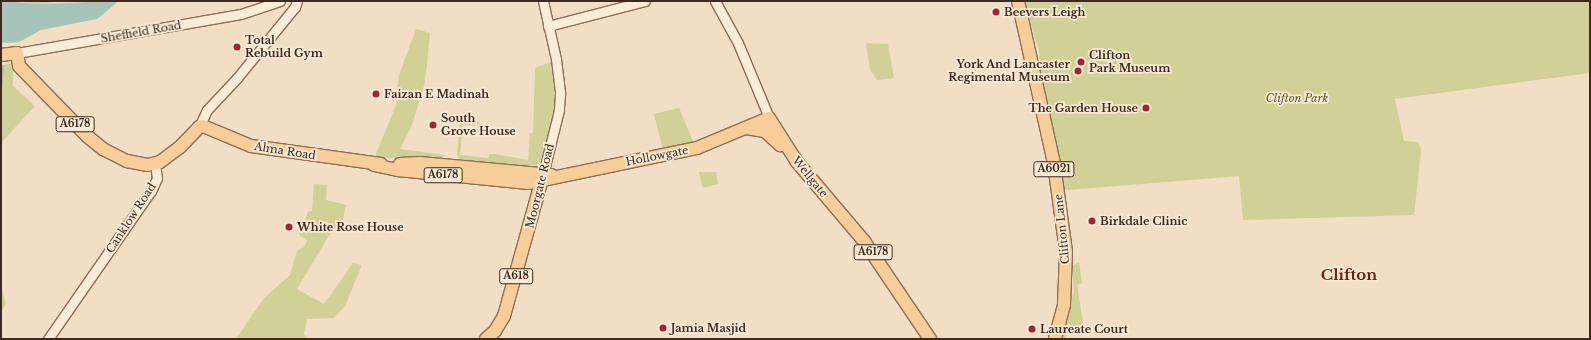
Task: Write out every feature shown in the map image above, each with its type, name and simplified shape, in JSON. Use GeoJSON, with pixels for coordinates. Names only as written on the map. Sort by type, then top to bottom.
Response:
{"type":"FeatureCollection","features":[{"type":"Feature","properties":{"kind":"main road","name":"Clifton Lane"},"geometry":{"type":"LineString","coordinates":[[1018,1],[1054,164],[1066,252],[1064,305],[1055,339]]}},
{"type":"Feature","properties":{"kind":"main road","name":"A6178"},"geometry":{"type":"LineString","coordinates":[[10,54],[97,145],[128,161],[155,164]]}},
{"type":"Feature","properties":{"kind":"main road","name":"Hollowgate"},"geometry":{"type":"LineString","coordinates":[[542,178],[697,148],[769,118]]}},
{"type":"Feature","properties":{"kind":"main road","name":"Wellgate"},"geometry":{"type":"LineString","coordinates":[[769,118],[797,162],[864,241],[930,339]]}},
{"type":"Feature","properties":{"kind":"main road","name":"Alma Road"},"geometry":{"type":"LineString","coordinates":[[203,127],[230,139],[251,146],[374,165],[428,173],[512,182],[542,178]]}},
{"type":"Feature","properties":{"kind":"main road"},"geometry":{"type":"LineString","coordinates":[[155,164],[172,154],[203,127]]}},
{"type":"Feature","properties":{"kind":"main road","name":"A6178"},"geometry":{"type":"LineString","coordinates":[[745,128],[765,131],[797,162]]}},
{"type":"Feature","properties":{"kind":"main road","name":"A6178"},"geometry":{"type":"LineString","coordinates":[[409,164],[425,169],[428,173]]}},
{"type":"Feature","properties":{"kind":"main road","name":"Alma Road"},"geometry":{"type":"LineString","coordinates":[[374,165],[409,164],[449,166],[542,178]]}},
{"type":"Feature","properties":{"kind":"main road","name":"A6178"},"geometry":{"type":"LineString","coordinates":[[449,166],[453,172],[479,178]]}},
{"type":"Feature","properties":{"kind":"main road","name":"Moorgate Road"},"geometry":{"type":"LineString","coordinates":[[486,339],[495,331],[504,316],[542,178]]}},
{"type":"Feature","properties":{"kind":"main road"},"geometry":{"type":"LineString","coordinates":[[512,182],[529,194],[534,208]]}},
{"type":"Feature","properties":{"kind":"street","name":"Sheffield Road"},"geometry":{"type":"LineString","coordinates":[[10,54],[241,14],[280,1]]}},
{"type":"Feature","properties":{"kind":"street"},"geometry":{"type":"LineString","coordinates":[[203,127],[214,106],[295,7],[297,1]]}},
{"type":"Feature","properties":{"kind":"street","name":"Moorgate Road"},"geometry":{"type":"LineString","coordinates":[[542,178],[559,110],[560,94],[543,1]]}},
{"type":"Feature","properties":{"kind":"street"},"geometry":{"type":"LineString","coordinates":[[548,26],[645,1]]}},
{"type":"Feature","properties":{"kind":"street","name":"Wellgate"},"geometry":{"type":"LineString","coordinates":[[715,1],[738,43],[769,118]]}},
{"type":"Feature","properties":{"kind":"street","name":"Canklow Road"},"geometry":{"type":"LineString","coordinates":[[48,339],[151,191],[157,178],[155,164]]}},
{"type":"Feature","properties":{"kind":"green space"},"geometry":{"type":"Polygon","coordinates":[[[13,1],[64,1],[39,4],[13,1]]]}},
{"type":"Feature","properties":{"kind":"green space","name":"Clifton Park"},"geometry":{"type":"Polygon","coordinates":[[[1024,1],[1590,1],[1590,73],[1395,99],[1404,141],[1418,142],[1421,150],[1414,215],[1243,220],[1239,176],[1068,190],[1062,188],[1041,78],[1039,51],[1024,1]]]}},
{"type":"Feature","properties":{"kind":"green space"},"geometry":{"type":"Polygon","coordinates":[[[416,29],[430,33],[427,65],[424,86],[412,125],[400,149],[445,155],[442,158],[419,156],[374,159],[396,105],[399,75],[416,29]]]}},
{"type":"Feature","properties":{"kind":"green space"},"geometry":{"type":"Polygon","coordinates":[[[866,43],[888,44],[894,78],[877,80],[870,70],[866,43]]]}},
{"type":"Feature","properties":{"kind":"green space"},"geometry":{"type":"Polygon","coordinates":[[[553,61],[555,109],[541,162],[536,165],[508,166],[460,160],[457,155],[460,119],[470,120],[470,124],[477,125],[463,125],[460,155],[488,158],[489,154],[495,154],[528,160],[530,133],[533,133],[535,68],[553,61]]]}},
{"type":"Feature","properties":{"kind":"green space"},"geometry":{"type":"Polygon","coordinates":[[[9,63],[13,67],[13,86],[35,106],[1,143],[1,99],[5,65],[9,63]]]}},
{"type":"Feature","properties":{"kind":"green space"},"geometry":{"type":"Polygon","coordinates":[[[679,108],[694,144],[663,150],[654,114],[679,108]]]}},
{"type":"Feature","properties":{"kind":"green space"},"geometry":{"type":"Polygon","coordinates":[[[699,172],[716,172],[718,184],[703,188],[699,172]]]}},
{"type":"Feature","properties":{"kind":"green space"},"geometry":{"type":"Polygon","coordinates":[[[314,184],[327,185],[326,200],[346,205],[341,229],[334,227],[297,289],[324,304],[353,263],[362,265],[345,306],[334,318],[307,319],[304,334],[308,339],[236,339],[264,298],[290,275],[297,251],[304,247],[307,240],[299,235],[308,212],[312,211],[314,184]]]}},
{"type":"Feature","properties":{"kind":"green space"},"geometry":{"type":"Polygon","coordinates":[[[1079,262],[1082,283],[1077,285],[1084,329],[1067,333],[1065,339],[1059,339],[1074,292],[1072,266],[1079,262]]]}},
{"type":"Feature","properties":{"kind":"green space"},"geometry":{"type":"Polygon","coordinates":[[[1,286],[6,304],[1,312],[1,286]]]}},
{"type":"Feature","properties":{"kind":"shaded area"},"geometry":{"type":"Polygon","coordinates":[[[1,1],[39,4],[119,1],[97,19],[41,30],[12,46],[5,65],[1,99],[1,1]]]}},
{"type":"Feature","properties":{"kind":"pier"},"geometry":{"type":"Polygon","coordinates":[[[20,42],[14,47],[5,65],[1,65],[1,43],[20,42]]]}},
{"type":"Feature","properties":{"kind":"place","name":"Beevers Leigh"},"geometry":{"type":"Point","coordinates":[996,12]}},
{"type":"Feature","properties":{"kind":"place","name":"Total Rebuild Gym"},"geometry":{"type":"Point","coordinates":[237,47]}},
{"type":"Feature","properties":{"kind":"place","name":"Clifton Park Museum"},"geometry":{"type":"Point","coordinates":[1081,62]}},
{"type":"Feature","properties":{"kind":"place","name":"York And Lancaster Regimental Museum"},"geometry":{"type":"Point","coordinates":[1078,71]}},
{"type":"Feature","properties":{"kind":"place","name":"Faizan E Madinah"},"geometry":{"type":"Point","coordinates":[376,94]}},
{"type":"Feature","properties":{"kind":"place","name":"The Garden House"},"geometry":{"type":"Point","coordinates":[1146,108]}},
{"type":"Feature","properties":{"kind":"place","name":"South Grove House"},"geometry":{"type":"Point","coordinates":[433,125]}},
{"type":"Feature","properties":{"kind":"place","name":"Birkdale Clinic"},"geometry":{"type":"Point","coordinates":[1092,221]}},
{"type":"Feature","properties":{"kind":"place","name":"White Rose House"},"geometry":{"type":"Point","coordinates":[289,227]}},
{"type":"Feature","properties":{"kind":"place","name":"Jamia Masjid"},"geometry":{"type":"Point","coordinates":[663,328]}},
{"type":"Feature","properties":{"kind":"place","name":"Laureate Court"},"geometry":{"type":"Point","coordinates":[1032,329]}},
{"type":"Feature","properties":{"kind":"district","name":"Clifton"},"geometry":{"type":"Point","coordinates":[1349,275]}}]}
